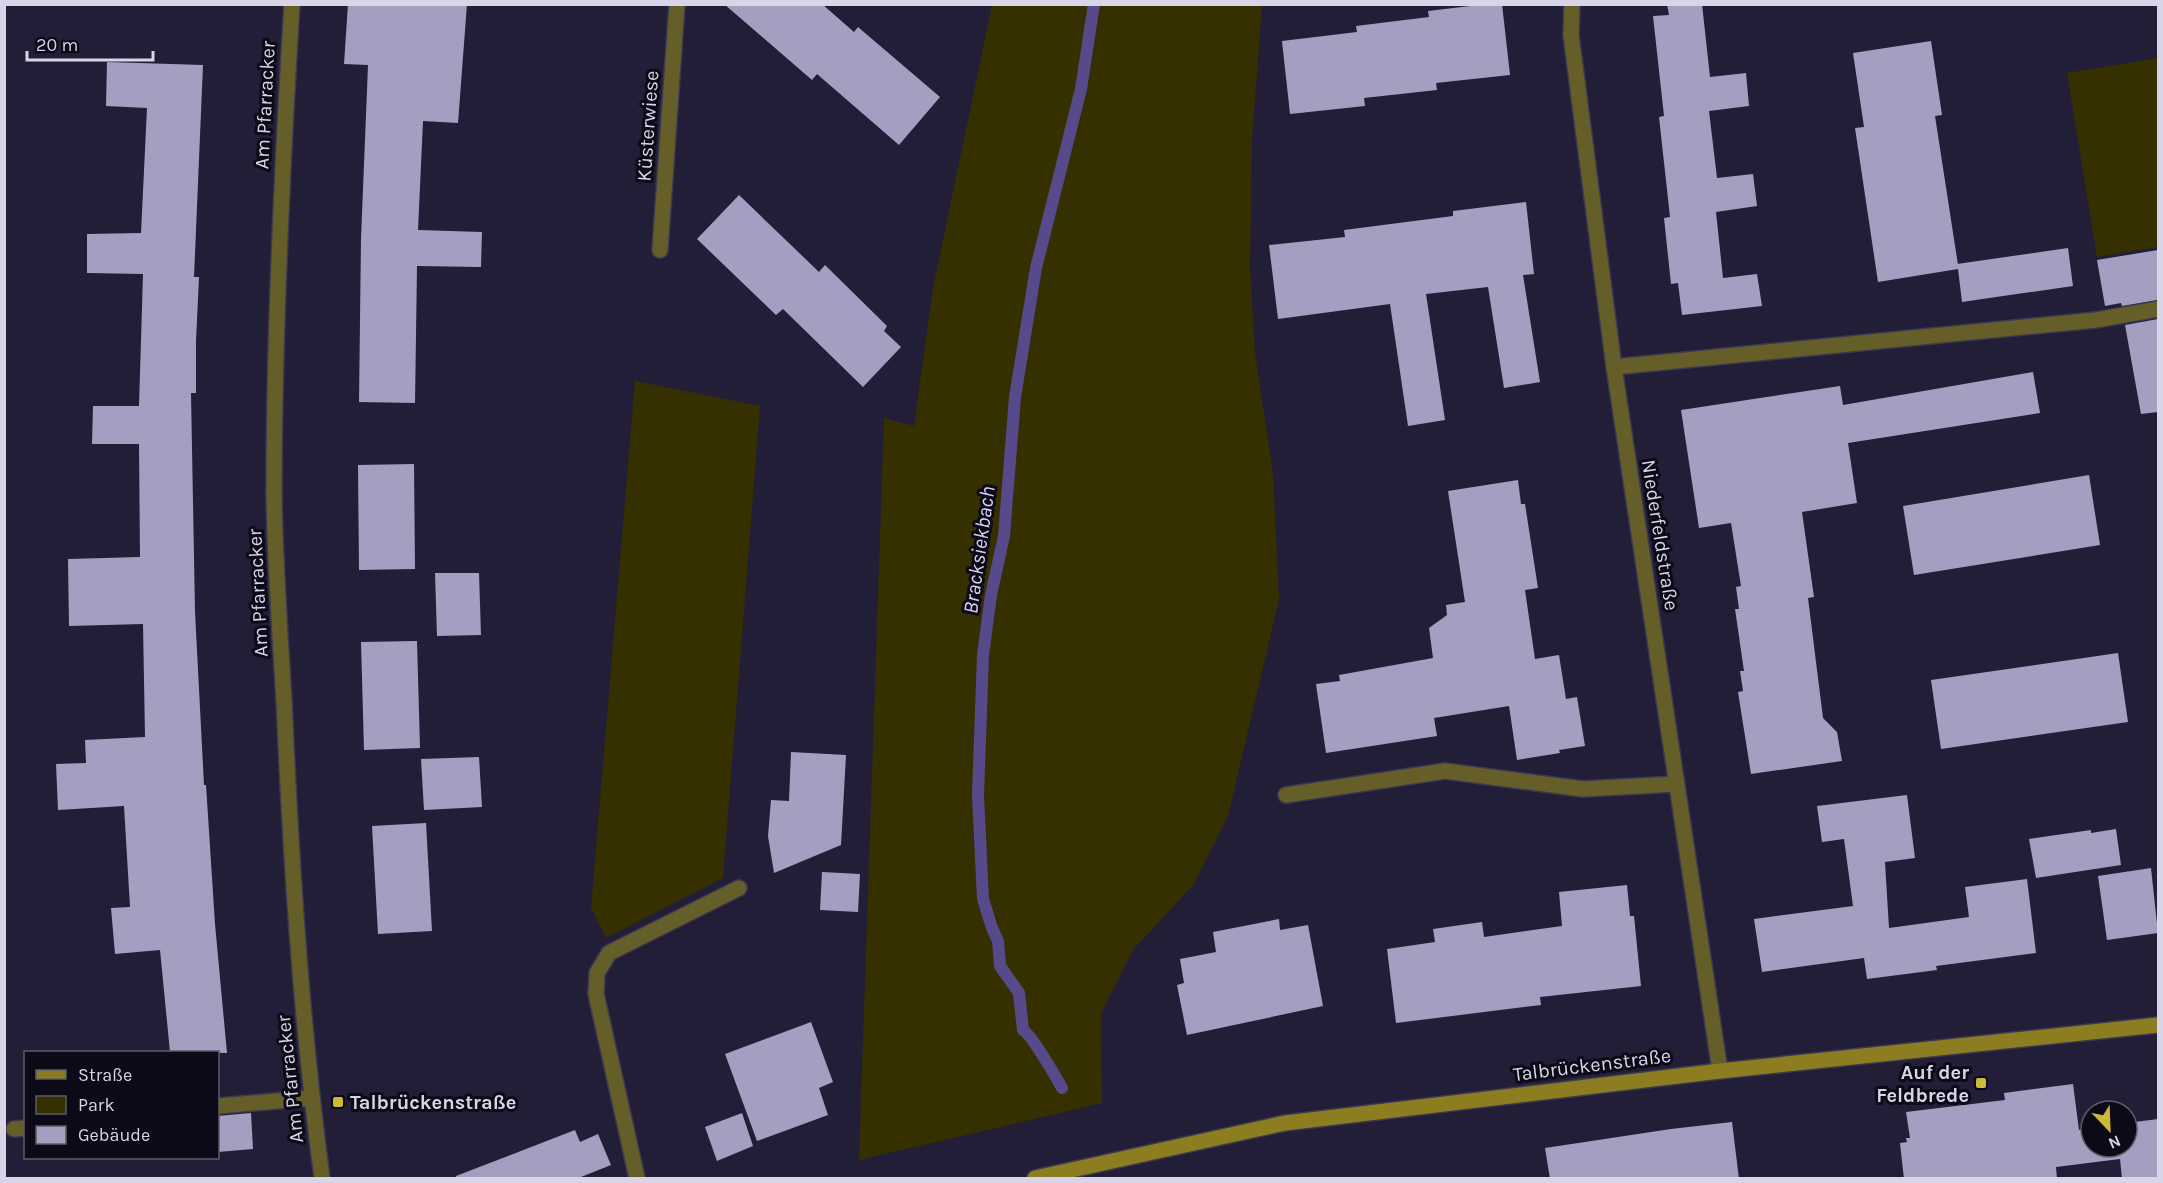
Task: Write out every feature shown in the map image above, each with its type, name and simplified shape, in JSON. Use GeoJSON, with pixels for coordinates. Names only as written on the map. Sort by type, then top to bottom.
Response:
{"type":"FeatureCollection","features":[{"type":"Feature","properties":{"kind":"main road","name":"Talbrückenstraße"},"geometry":{"type":"LineString","coordinates":[[1035,1179],[1285,1123],[1720,1071],[2158,1025]]}},
{"type":"Feature","properties":{"kind":"street","name":"Am Pfarracker"},"geometry":{"type":"LineString","coordinates":[[292,4],[280,201],[274,496],[298,952],[311,1098],[322,1179]]}},
{"type":"Feature","properties":{"kind":"street","name":"Küsterwiese"},"geometry":{"type":"LineString","coordinates":[[660,250],[677,4]]}},
{"type":"Feature","properties":{"kind":"street","name":"Niederfeldstraße"},"geometry":{"type":"LineString","coordinates":[[1572,4],[1571,35],[1614,367],[1720,1071]]}},
{"type":"Feature","properties":{"kind":"street"},"geometry":{"type":"LineString","coordinates":[[1614,367],[2096,320],[2158,309]]}},
{"type":"Feature","properties":{"kind":"street"},"geometry":{"type":"LineString","coordinates":[[1286,795],[1445,771],[1583,789],[1676,784]]}},
{"type":"Feature","properties":{"kind":"street"},"geometry":{"type":"LineString","coordinates":[[637,1179],[596,994],[597,972],[609,953],[739,888]]}},
{"type":"Feature","properties":{"kind":"street"},"geometry":{"type":"LineString","coordinates":[[219,1106],[311,1098]]}},
{"type":"Feature","properties":{"kind":"green space"},"geometry":{"type":"Polygon","coordinates":[[[992,5],[1262,5],[1252,140],[1250,266],[1255,353],[1273,474],[1279,599],[1228,816],[1193,885],[1133,950],[1101,1013],[1102,1103],[859,1160],[884,418],[914,426],[933,288],[992,5]]]}},
{"type":"Feature","properties":{"kind":"green space"},"geometry":{"type":"Polygon","coordinates":[[[2158,58],[2158,247],[2097,257],[2067,73],[2158,58]]]}},
{"type":"Feature","properties":{"kind":"green space"},"geometry":{"type":"Polygon","coordinates":[[[635,381],[760,406],[723,878],[606,938],[591,908],[635,381]]]}},
{"type":"Feature","properties":{"kind":"building"},"geometry":{"type":"Polygon","coordinates":[[[348,4],[467,4],[458,123],[423,121],[418,230],[482,232],[481,267],[417,266],[415,403],[359,402],[361,239],[368,65],[344,64],[348,4]]]}},
{"type":"Feature","properties":{"kind":"building"},"geometry":{"type":"Polygon","coordinates":[[[724,4],[822,4],[854,32],[858,27],[940,97],[899,145],[817,74],[812,80],[724,4]]]}},
{"type":"Feature","properties":{"kind":"building"},"geometry":{"type":"Polygon","coordinates":[[[1502,4],[1510,75],[1436,83],[1437,90],[1364,98],[1365,106],[1290,114],[1282,41],[1357,32],[1356,26],[1429,17],[1428,11],[1502,4]]]}},
{"type":"Feature","properties":{"kind":"building"},"geometry":{"type":"Polygon","coordinates":[[[1667,4],[1702,4],[1710,77],[1746,73],[1749,106],[1709,111],[1717,178],[1753,174],[1757,206],[1716,212],[1723,278],[1757,274],[1762,306],[1682,315],[1678,283],[1671,284],[1664,218],[1670,217],[1659,117],[1664,116],[1653,16],[1669,15],[1667,4]]]}},
{"type":"Feature","properties":{"kind":"building"},"geometry":{"type":"Polygon","coordinates":[[[1931,41],[1942,115],[1935,116],[1958,264],[2068,248],[2073,286],[1962,302],[1958,269],[1878,282],[1855,128],[1864,127],[1853,53],[1931,41]]]}},
{"type":"Feature","properties":{"kind":"building"},"geometry":{"type":"Polygon","coordinates":[[[107,62],[203,65],[194,277],[199,277],[196,393],[191,393],[195,612],[204,785],[206,785],[215,924],[227,1053],[170,1051],[160,950],[115,954],[111,908],[130,907],[124,806],[58,810],[56,764],[86,763],[85,740],[145,737],[143,624],[69,626],[68,559],[140,557],[139,444],[92,444],[93,406],[139,406],[143,274],[87,273],[87,234],[141,233],[147,108],[106,106],[107,62]]]}},
{"type":"Feature","properties":{"kind":"building"},"geometry":{"type":"Polygon","coordinates":[[[739,195],[819,272],[825,265],[887,326],[884,331],[901,347],[863,387],[783,309],[776,315],[697,239],[739,195]]]}},
{"type":"Feature","properties":{"kind":"building"},"geometry":{"type":"Polygon","coordinates":[[[1526,202],[1534,274],[1523,275],[1540,382],[1504,388],[1488,287],[1426,294],[1445,420],[1408,426],[1390,304],[1278,319],[1269,245],[1345,237],[1344,230],[1453,216],[1453,211],[1526,202]]]}},
{"type":"Feature","properties":{"kind":"building"},"geometry":{"type":"Polygon","coordinates":[[[2158,250],[2158,300],[2122,306],[2121,303],[2105,306],[2097,260],[2158,250]]]}},
{"type":"Feature","properties":{"kind":"building"},"geometry":{"type":"Polygon","coordinates":[[[2158,319],[2158,412],[2141,414],[2125,325],[2158,319]]]}},
{"type":"Feature","properties":{"kind":"building"},"geometry":{"type":"Polygon","coordinates":[[[2033,372],[2040,413],[1848,443],[1857,503],[1802,512],[1814,597],[1808,598],[1823,718],[1837,732],[1842,761],[1751,774],[1738,692],[1743,691],[1740,671],[1744,671],[1735,609],[1739,609],[1736,587],[1741,586],[1731,523],[1699,528],[1681,410],[1840,386],[1843,405],[2033,372]]]}},
{"type":"Feature","properties":{"kind":"building"},"geometry":{"type":"Polygon","coordinates":[[[414,464],[415,569],[359,570],[358,465],[414,464]]]}},
{"type":"Feature","properties":{"kind":"building"},"geometry":{"type":"Polygon","coordinates":[[[2089,475],[2100,545],[1914,575],[1903,506],[2089,475]]]}},
{"type":"Feature","properties":{"kind":"building"},"geometry":{"type":"Polygon","coordinates":[[[1518,480],[1521,504],[1525,504],[1538,588],[1525,590],[1535,659],[1559,655],[1566,699],[1577,697],[1585,746],[1559,750],[1560,753],[1517,760],[1509,706],[1434,718],[1437,736],[1326,753],[1316,684],[1340,681],[1339,675],[1433,658],[1429,628],[1447,615],[1446,605],[1465,602],[1448,491],[1518,480]]]}},
{"type":"Feature","properties":{"kind":"building"},"geometry":{"type":"Polygon","coordinates":[[[435,573],[479,573],[481,635],[437,636],[435,573]]]}},
{"type":"Feature","properties":{"kind":"building"},"geometry":{"type":"Polygon","coordinates":[[[417,641],[420,748],[364,750],[361,642],[417,641]]]}},
{"type":"Feature","properties":{"kind":"building"},"geometry":{"type":"Polygon","coordinates":[[[2118,653],[2128,722],[1941,749],[1931,680],[2118,653]]]}},
{"type":"Feature","properties":{"kind":"building"},"geometry":{"type":"Polygon","coordinates":[[[791,752],[846,755],[841,845],[774,873],[768,836],[771,800],[789,801],[791,752]]]}},
{"type":"Feature","properties":{"kind":"building"},"geometry":{"type":"Polygon","coordinates":[[[479,757],[482,807],[424,810],[421,759],[479,757]]]}},
{"type":"Feature","properties":{"kind":"building"},"geometry":{"type":"Polygon","coordinates":[[[1907,795],[1915,858],[1885,862],[1889,928],[1969,917],[1965,887],[2027,879],[2036,953],[1936,966],[1937,970],[1867,979],[1864,958],[1762,972],[1754,919],[1853,906],[1844,839],[1822,842],[1817,806],[1907,795]]]}},
{"type":"Feature","properties":{"kind":"building"},"geometry":{"type":"Polygon","coordinates":[[[426,823],[432,931],[378,934],[372,826],[426,823]]]}},
{"type":"Feature","properties":{"kind":"building"},"geometry":{"type":"Polygon","coordinates":[[[2116,829],[2121,865],[2036,878],[2029,839],[2091,830],[2091,833],[2116,829]]]}},
{"type":"Feature","properties":{"kind":"building"},"geometry":{"type":"Polygon","coordinates":[[[2151,868],[2158,933],[2107,940],[2098,876],[2151,868]]]}},
{"type":"Feature","properties":{"kind":"building"},"geometry":{"type":"Polygon","coordinates":[[[822,872],[860,874],[858,912],[820,910],[822,872]]]}},
{"type":"Feature","properties":{"kind":"building"},"geometry":{"type":"Polygon","coordinates":[[[1627,885],[1630,916],[1634,916],[1641,986],[1540,997],[1541,1005],[1396,1023],[1387,949],[1435,942],[1433,929],[1482,922],[1484,937],[1562,926],[1559,892],[1627,885]]]}},
{"type":"Feature","properties":{"kind":"building"},"geometry":{"type":"Polygon","coordinates":[[[1279,919],[1280,930],[1308,925],[1323,1006],[1187,1035],[1177,985],[1184,983],[1180,959],[1216,952],[1213,932],[1279,919]]]}},
{"type":"Feature","properties":{"kind":"building"},"geometry":{"type":"Polygon","coordinates":[[[811,1022],[833,1082],[819,1088],[828,1115],[757,1141],[725,1054],[811,1022]]]}},
{"type":"Feature","properties":{"kind":"building"},"geometry":{"type":"Polygon","coordinates":[[[2073,1084],[2079,1130],[2079,1159],[2120,1159],[2056,1167],[2057,1179],[1904,1179],[1900,1143],[1907,1142],[1906,1138],[1910,1138],[1906,1112],[2005,1100],[2004,1093],[2073,1084]]]}},
{"type":"Feature","properties":{"kind":"building"},"geometry":{"type":"Polygon","coordinates":[[[251,1113],[253,1149],[219,1152],[219,1116],[251,1113]]]}},
{"type":"Feature","properties":{"kind":"building"},"geometry":{"type":"Polygon","coordinates":[[[742,1113],[753,1146],[717,1161],[705,1127],[742,1113]]]}},
{"type":"Feature","properties":{"kind":"building"},"geometry":{"type":"Polygon","coordinates":[[[2158,1119],[2158,1179],[2122,1179],[2120,1159],[2139,1159],[2139,1121],[2158,1119]]]}},
{"type":"Feature","properties":{"kind":"building"},"geometry":{"type":"Polygon","coordinates":[[[1732,1122],[1739,1179],[1550,1179],[1545,1148],[1732,1122]]]}},
{"type":"Feature","properties":{"kind":"building"},"geometry":{"type":"Polygon","coordinates":[[[575,1130],[580,1142],[598,1134],[611,1165],[576,1179],[457,1179],[456,1176],[575,1130]]]}},
{"type":"Feature","properties":{"kind":"waterway","name":"Bracksiekbach"},"geometry":{"type":"LineString","coordinates":[[1062,1088],[1037,1047],[1023,1030],[1019,993],[1000,966],[998,941],[983,899],[978,795],[983,655],[991,595],[1004,536],[1015,397],[1036,268],[1081,89],[1094,4]]}},
{"type":"Feature","properties":{"kind":"place","name":"Auf der Feldbrede"},"geometry":{"type":"Point","coordinates":[1981,1083]}},
{"type":"Feature","properties":{"kind":"place","name":"Talbrückenstraße"},"geometry":{"type":"Point","coordinates":[338,1102]}}]}
